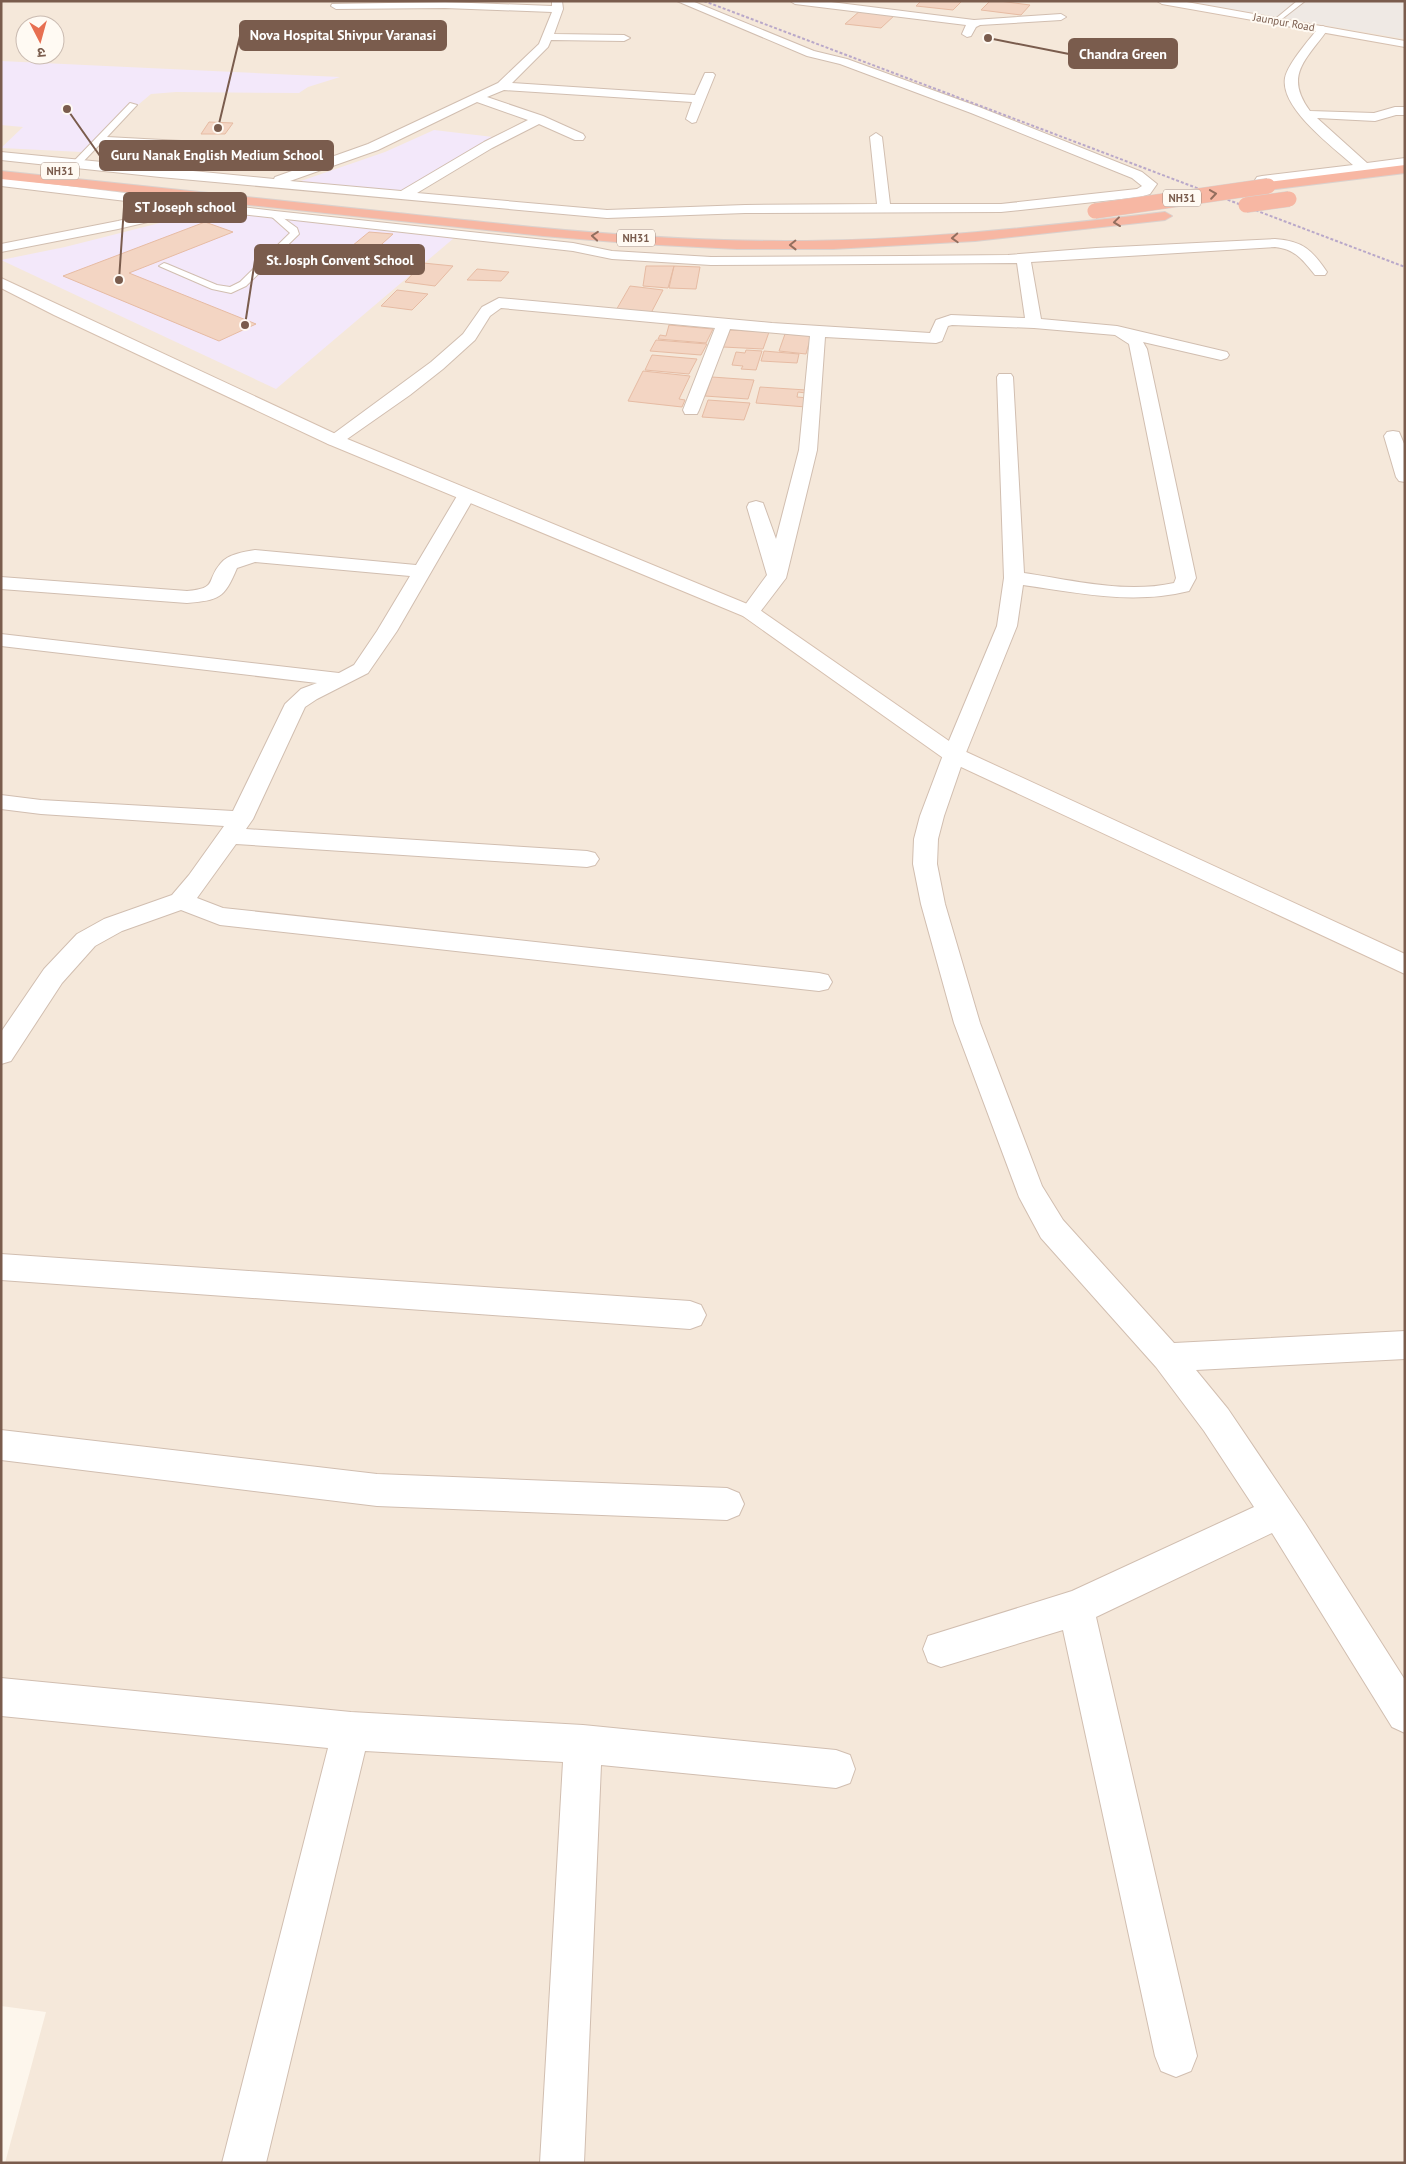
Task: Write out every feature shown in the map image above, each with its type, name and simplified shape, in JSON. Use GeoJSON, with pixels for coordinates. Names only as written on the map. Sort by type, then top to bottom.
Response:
{"type":"FeatureCollection","features":[{"type":"Feature","properties":{"kind":"highway","name":"NH31"},"geometry":{"type":"LineString","coordinates":[[1,165],[113,182],[473,225],[602,236],[721,243],[785,245],[961,238],[1050,230],[1170,215]]}},
{"type":"Feature","properties":{"kind":"highway","name":"NH31"},"geometry":{"type":"LineString","coordinates":[[877,229],[980,224],[1095,211],[1265,183],[1405,169]]}},
{"type":"Feature","properties":{"kind":"highway","name":"NH31"},"geometry":{"type":"LineString","coordinates":[[1,175],[113,182],[568,222],[662,228],[759,231]]}},
{"type":"Feature","properties":{"kind":"highway"},"geometry":{"type":"LineString","coordinates":[[1232,207],[1294,198]]}},
{"type":"Feature","properties":{"kind":"street"},"geometry":{"type":"LineString","coordinates":[[1,156],[402,196],[607,214],[745,209],[1000,208],[1131,194],[1145,191],[1150,184],[1136,175],[975,110],[843,61],[811,54],[682,1]]}},
{"type":"Feature","properties":{"kind":"street"},"geometry":{"type":"LineString","coordinates":[[795,1],[974,23],[1061,17]]}},
{"type":"Feature","properties":{"kind":"street","name":"Jaunpur Road"},"geometry":{"type":"LineString","coordinates":[[1162,1],[1405,44]]}},
{"type":"Feature","properties":{"kind":"street"},"geometry":{"type":"LineString","coordinates":[[272,183],[373,147],[502,86],[544,45],[557,5],[336,6]]}},
{"type":"Feature","properties":{"kind":"street"},"geometry":{"type":"LineString","coordinates":[[967,34],[974,23]]}},
{"type":"Feature","properties":{"kind":"street"},"geometry":{"type":"LineString","coordinates":[[1322,29],[1291,77],[1291,91],[1305,114],[1364,167]]}},
{"type":"Feature","properties":{"kind":"street"},"geometry":{"type":"LineString","coordinates":[[548,37],[624,38]]}},
{"type":"Feature","properties":{"kind":"street"},"geometry":{"type":"LineString","coordinates":[[692,118],[709,75]]}},
{"type":"Feature","properties":{"kind":"street"},"geometry":{"type":"LineString","coordinates":[[502,86],[699,99]]}},
{"type":"Feature","properties":{"kind":"street"},"geometry":{"type":"LineString","coordinates":[[477,98],[539,119],[579,138]]}},
{"type":"Feature","properties":{"kind":"street"},"geometry":{"type":"LineString","coordinates":[[1305,114],[1376,117],[1395,111],[1405,111]]}},
{"type":"Feature","properties":{"kind":"street"},"geometry":{"type":"LineString","coordinates":[[402,196],[488,145],[539,119]]}},
{"type":"Feature","properties":{"kind":"street"},"geometry":{"type":"LineString","coordinates":[[876,137],[884,208]]}},
{"type":"Feature","properties":{"kind":"street"},"geometry":{"type":"LineString","coordinates":[[1265,183],[1405,162]]}},
{"type":"Feature","properties":{"kind":"street"},"geometry":{"type":"LineString","coordinates":[[1,182],[275,215],[573,246],[612,255],[711,261],[1023,258],[1096,252],[1288,244],[1305,252],[1320,272]]}},
{"type":"Feature","properties":{"kind":"street"},"geometry":{"type":"LineString","coordinates":[[1,248],[118,225],[199,206]]}},
{"type":"Feature","properties":{"kind":"street"},"geometry":{"type":"LineString","coordinates":[[1023,258],[1034,324]]}},
{"type":"Feature","properties":{"kind":"street"},"geometry":{"type":"LineString","coordinates":[[1,282],[59,312],[334,440],[750,612],[954,755],[1405,965]]}},
{"type":"Feature","properties":{"kind":"street"},"geometry":{"type":"LineString","coordinates":[[334,440],[410,389],[471,335],[483,313],[499,303],[724,324],[936,338],[942,323],[951,320],[1117,331],[1135,338],[1139,349],[1186,578],[1182,587],[1168,592],[1136,594],[1014,578]]}},
{"type":"Feature","properties":{"kind":"street"},"geometry":{"type":"LineString","coordinates":[[691,410],[724,324]]}},
{"type":"Feature","properties":{"kind":"street"},"geometry":{"type":"LineString","coordinates":[[750,612],[776,578],[808,450],[818,331]]}},
{"type":"Feature","properties":{"kind":"street"},"geometry":{"type":"LineString","coordinates":[[1126,334],[1221,355]]}},
{"type":"Feature","properties":{"kind":"street"},"geometry":{"type":"LineString","coordinates":[[1006,377],[1014,578],[1007,626],[954,755],[926,838],[925,864],[933,904],[967,1024],[1029,1190],[1052,1229],[1167,1357],[1216,1420],[1278,1513],[1405,1714]]}},
{"type":"Feature","properties":{"kind":"street"},"geometry":{"type":"LineString","coordinates":[[1392,436],[1405,477]]}},
{"type":"Feature","properties":{"kind":"street"},"geometry":{"type":"LineString","coordinates":[[1,1054],[53,976],[86,940],[113,926],[180,901],[198,880],[235,828],[296,704],[309,694],[361,669],[387,631],[466,496]]}},
{"type":"Feature","properties":{"kind":"street"},"geometry":{"type":"LineString","coordinates":[[756,507],[766,535],[776,578]]}},
{"type":"Feature","properties":{"kind":"street"},"geometry":{"type":"LineString","coordinates":[[1,583],[188,597],[206,595],[218,588],[229,565],[240,559],[255,556],[422,572]]}},
{"type":"Feature","properties":{"kind":"street"},"geometry":{"type":"LineString","coordinates":[[1,640],[343,679]]}},
{"type":"Feature","properties":{"kind":"street"},"geometry":{"type":"LineString","coordinates":[[1,802],[235,828],[587,859]]}},
{"type":"Feature","properties":{"kind":"street"},"geometry":{"type":"LineString","coordinates":[[180,901],[220,916],[819,982]]}},
{"type":"Feature","properties":{"kind":"street"},"geometry":{"type":"LineString","coordinates":[[1,1267],[690,1315]]}},
{"type":"Feature","properties":{"kind":"street"},"geometry":{"type":"LineString","coordinates":[[1167,1357],[1405,1345]]}},
{"type":"Feature","properties":{"kind":"street"},"geometry":{"type":"LineString","coordinates":[[1,1445],[377,1490],[727,1504]]}},
{"type":"Feature","properties":{"kind":"street"},"geometry":{"type":"LineString","coordinates":[[940,1649],[1076,1608],[1278,1513]]}},
{"type":"Feature","properties":{"kind":"street"},"geometry":{"type":"LineString","coordinates":[[1076,1608],[1176,2056]]}},
{"type":"Feature","properties":{"kind":"street"},"geometry":{"type":"LineString","coordinates":[[1,1697],[351,1731],[583,1744],[836,1770]]}},
{"type":"Feature","properties":{"kind":"street"},"geometry":{"type":"LineString","coordinates":[[244,2163],[351,1731]]}},
{"type":"Feature","properties":{"kind":"street"},"geometry":{"type":"LineString","coordinates":[[562,2163],[583,1744]]}},
{"type":"Feature","properties":{"kind":"lane"},"geometry":{"type":"LineString","coordinates":[[1276,21],[1302,1]]}},
{"type":"Feature","properties":{"kind":"lane"},"geometry":{"type":"LineString","coordinates":[[76,164],[133,105]]}},
{"type":"Feature","properties":{"kind":"lane"},"geometry":{"type":"LineString","coordinates":[[100,140],[218,145]]}},
{"type":"Feature","properties":{"kind":"lane"},"geometry":{"type":"LineString","coordinates":[[164,266],[223,290],[238,288],[295,234],[294,230],[275,215]]}},
{"type":"Feature","properties":{"kind":"shaded area"},"geometry":{"type":"Polygon","coordinates":[[[1,1],[1405,1],[1405,2163],[5,2163],[46,2012],[1,2006],[1,1]]]}},
{"type":"Feature","properties":{"kind":"shaded area"},"geometry":{"type":"Polygon","coordinates":[[[1182,1],[1405,1],[1405,39],[1182,1]]]}},
{"type":"Feature","properties":{"kind":"shaded area"},"geometry":{"type":"Polygon","coordinates":[[[1,61],[15,62],[15,65],[65,64],[340,77],[308,87],[299,93],[176,92],[151,94],[82,152],[1,148],[23,127],[1,125],[1,61]]]}},
{"type":"Feature","properties":{"kind":"shaded area"},"geometry":{"type":"Polygon","coordinates":[[[434,130],[493,137],[408,194],[295,183],[385,152],[434,130]]]}},
{"type":"Feature","properties":{"kind":"shaded area"},"geometry":{"type":"Polygon","coordinates":[[[211,210],[454,238],[276,389],[1,260],[65,247],[211,210]]]}},
{"type":"Feature","properties":{"kind":"building"},"geometry":{"type":"Polygon","coordinates":[[[921,1],[962,1],[953,10],[916,6],[921,1]]]}},
{"type":"Feature","properties":{"kind":"building"},"geometry":{"type":"Polygon","coordinates":[[[990,1],[1030,5],[1021,15],[981,10],[990,1]]]}},
{"type":"Feature","properties":{"kind":"building"},"geometry":{"type":"Polygon","coordinates":[[[861,10],[896,14],[881,28],[845,24],[861,10]]]}},
{"type":"Feature","properties":{"kind":"building"},"geometry":{"type":"Polygon","coordinates":[[[209,122],[233,123],[225,134],[201,134],[209,122]]]}},
{"type":"Feature","properties":{"kind":"building"},"geometry":{"type":"Polygon","coordinates":[[[205,222],[233,232],[129,273],[256,324],[219,341],[63,276],[205,222]]]}},
{"type":"Feature","properties":{"kind":"building"},"geometry":{"type":"Polygon","coordinates":[[[369,232],[393,234],[362,262],[335,260],[369,232]]]}},
{"type":"Feature","properties":{"kind":"building"},"geometry":{"type":"Polygon","coordinates":[[[423,263],[453,266],[435,286],[405,282],[423,263]]]}},
{"type":"Feature","properties":{"kind":"building"},"geometry":{"type":"Polygon","coordinates":[[[646,266],[674,266],[668,288],[643,286],[646,266]]]}},
{"type":"Feature","properties":{"kind":"building"},"geometry":{"type":"Polygon","coordinates":[[[674,266],[700,267],[696,289],[669,288],[674,266]]]}},
{"type":"Feature","properties":{"kind":"building"},"geometry":{"type":"Polygon","coordinates":[[[477,269],[509,272],[501,281],[467,280],[477,269]]]}},
{"type":"Feature","properties":{"kind":"building"},"geometry":{"type":"Polygon","coordinates":[[[630,286],[663,290],[651,313],[615,312],[630,286]]]}},
{"type":"Feature","properties":{"kind":"building"},"geometry":{"type":"Polygon","coordinates":[[[397,290],[428,294],[412,310],[381,306],[397,290]]]}},
{"type":"Feature","properties":{"kind":"building"},"geometry":{"type":"Polygon","coordinates":[[[669,325],[713,329],[706,343],[658,339],[660,335],[666,336],[669,325]]]}},
{"type":"Feature","properties":{"kind":"building"},"geometry":{"type":"Polygon","coordinates":[[[730,330],[769,332],[763,349],[723,347],[730,330]]]}},
{"type":"Feature","properties":{"kind":"building"},"geometry":{"type":"Polygon","coordinates":[[[785,334],[811,336],[806,354],[779,351],[785,334]]]}},
{"type":"Feature","properties":{"kind":"building"},"geometry":{"type":"Polygon","coordinates":[[[656,340],[707,344],[701,355],[650,351],[656,340]]]}},
{"type":"Feature","properties":{"kind":"building"},"geometry":{"type":"Polygon","coordinates":[[[746,350],[762,351],[756,370],[741,369],[743,366],[732,365],[736,352],[745,353],[746,350]]]}},
{"type":"Feature","properties":{"kind":"building"},"geometry":{"type":"Polygon","coordinates":[[[764,351],[799,354],[797,363],[761,361],[764,351]]]}},
{"type":"Feature","properties":{"kind":"building"},"geometry":{"type":"Polygon","coordinates":[[[652,355],[697,359],[689,374],[645,370],[652,355]]]}},
{"type":"Feature","properties":{"kind":"building"},"geometry":{"type":"Polygon","coordinates":[[[643,371],[690,376],[679,399],[685,400],[682,407],[628,401],[643,371]]]}},
{"type":"Feature","properties":{"kind":"building"},"geometry":{"type":"Polygon","coordinates":[[[712,377],[754,380],[748,399],[705,396],[712,377]]]}},
{"type":"Feature","properties":{"kind":"building"},"geometry":{"type":"Polygon","coordinates":[[[760,387],[806,390],[806,393],[798,392],[797,397],[808,398],[806,407],[756,403],[760,387]]]}},
{"type":"Feature","properties":{"kind":"building"},"geometry":{"type":"Polygon","coordinates":[[[708,400],[750,403],[744,420],[702,417],[708,400]]]}},
{"type":"Feature","properties":{"kind":"railway"},"geometry":{"type":"LineString","coordinates":[[704,1],[1405,267]]}},
{"type":"Feature","properties":{"kind":"place","name":"Chandra Green"},"geometry":{"type":"Point","coordinates":[988,38]}},
{"type":"Feature","properties":{"kind":"place","name":"Guru Nanak English Medium School"},"geometry":{"type":"Point","coordinates":[67,109]}},
{"type":"Feature","properties":{"kind":"place","name":"Nova Hospital Shivpur Varanasi"},"geometry":{"type":"Point","coordinates":[218,128]}},
{"type":"Feature","properties":{"kind":"place","name":"ST Joseph school"},"geometry":{"type":"Point","coordinates":[119,280]}},
{"type":"Feature","properties":{"kind":"place","name":"St. Josph Convent School"},"geometry":{"type":"Point","coordinates":[245,325]}}]}
